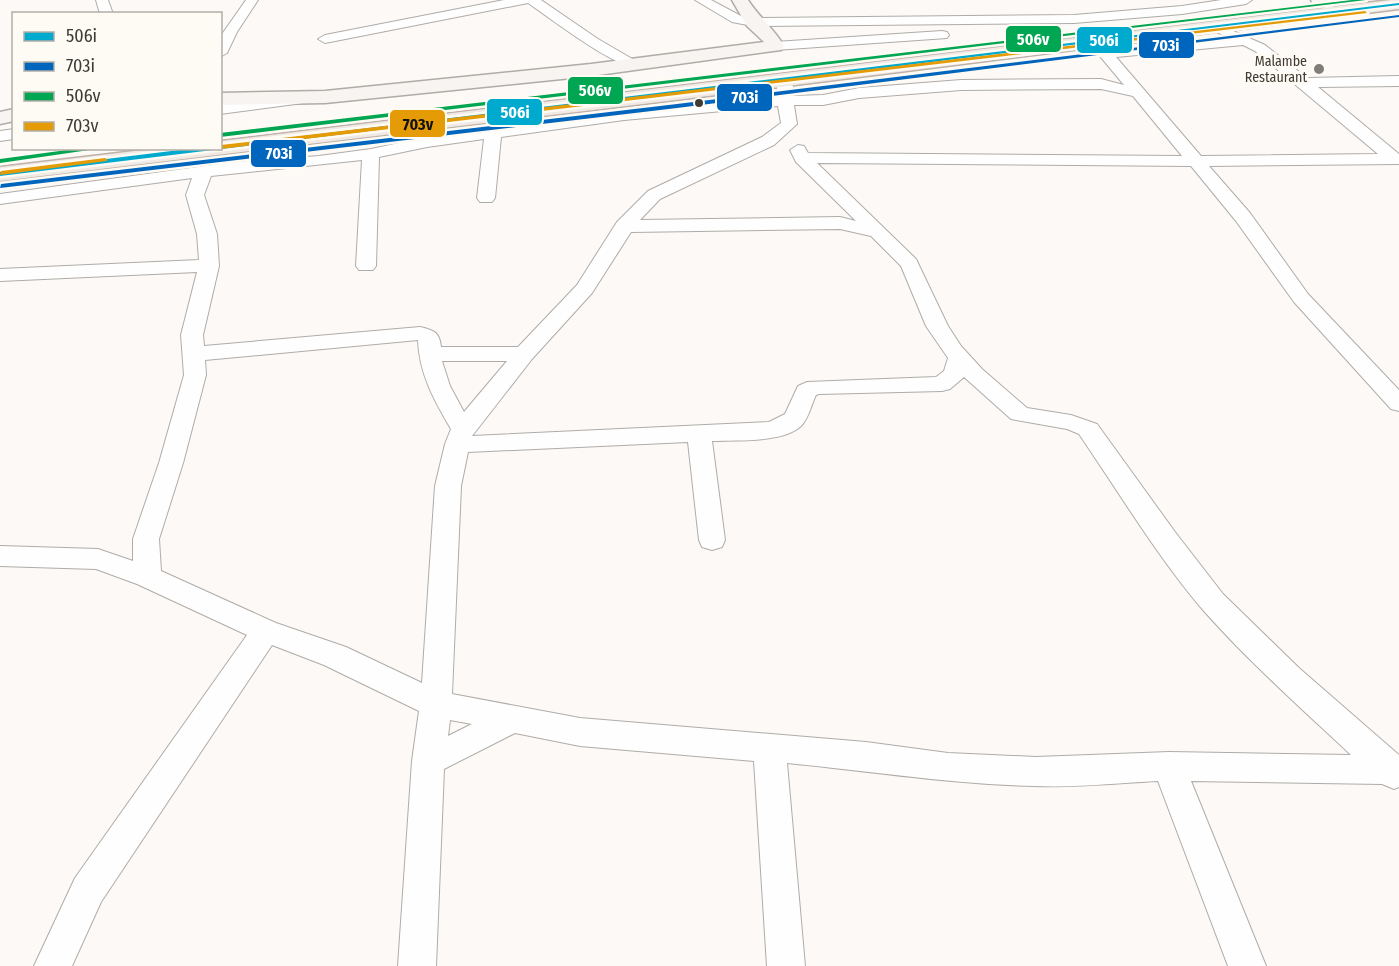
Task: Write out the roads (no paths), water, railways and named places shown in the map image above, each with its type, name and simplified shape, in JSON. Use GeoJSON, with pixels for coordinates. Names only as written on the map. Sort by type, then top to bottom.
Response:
{"type":"FeatureCollection","features":[{"type":"Feature","properties":{"kind":"main road"},"geometry":{"type":"LineString","coordinates":[[1100,42],[1324,2],[1364,0]]}},
{"type":"Feature","properties":{"kind":"main road"},"geometry":{"type":"LineString","coordinates":[[222,146],[786,83],[1399,4]]}},
{"type":"Feature","properties":{"kind":"main road"},"geometry":{"type":"LineString","coordinates":[[222,135],[786,83]]}},
{"type":"Feature","properties":{"kind":"main road"},"geometry":{"type":"LineString","coordinates":[[1,171],[95,150]]}},
{"type":"Feature","properties":{"kind":"main road"},"geometry":{"type":"LineString","coordinates":[[1,171],[188,150]]}},
{"type":"Feature","properties":{"kind":"street"},"geometry":{"type":"LineString","coordinates":[[222,49],[230,32],[252,0]]}},
{"type":"Feature","properties":{"kind":"street"},"geometry":{"type":"LineString","coordinates":[[325,39],[524,0]]}},
{"type":"Feature","properties":{"kind":"street"},"geometry":{"type":"LineString","coordinates":[[532,0],[594,42],[634,64]]}},
{"type":"Feature","properties":{"kind":"street"},"geometry":{"type":"LineString","coordinates":[[701,0],[737,19],[753,22],[1054,20],[1246,0]]}},
{"type":"Feature","properties":{"kind":"street"},"geometry":{"type":"LineString","coordinates":[[740,0],[753,22],[770,36],[775,46],[786,83],[789,124],[801,158],[909,263],[921,282],[935,324],[949,346],[1019,414],[1034,418],[1075,421],[1088,429],[1165,539],[1213,602],[1395,772]]}},
{"type":"Feature","properties":{"kind":"street"},"geometry":{"type":"LineString","coordinates":[[1064,4],[1074,19],[1100,42],[1135,92],[1243,217],[1301,298],[1399,404]]}},
{"type":"Feature","properties":{"kind":"street"},"geometry":{"type":"LineString","coordinates":[[222,109],[634,64],[775,46],[986,30],[1054,20]]}},
{"type":"Feature","properties":{"kind":"street"},"geometry":{"type":"LineString","coordinates":[[1215,27],[1260,48],[1396,159]]}},
{"type":"Feature","properties":{"kind":"street"},"geometry":{"type":"LineString","coordinates":[[1100,42],[1247,41]]}},
{"type":"Feature","properties":{"kind":"street"},"geometry":{"type":"LineString","coordinates":[[1101,84],[1121,73]]}},
{"type":"Feature","properties":{"kind":"street"},"geometry":{"type":"LineString","coordinates":[[1302,83],[1399,81]]}},
{"type":"Feature","properties":{"kind":"street"},"geometry":{"type":"LineString","coordinates":[[0,199],[235,167],[320,161],[371,154],[427,142],[634,113],[786,83],[823,100],[859,93],[937,86],[1101,84],[1135,92]]}},
{"type":"Feature","properties":{"kind":"street"},"geometry":{"type":"LineString","coordinates":[[222,99],[325,97]]}},
{"type":"Feature","properties":{"kind":"street"},"geometry":{"type":"LineString","coordinates":[[417,966],[428,760],[436,704],[447,497],[460,436],[524,354],[585,289],[624,226],[654,195],[768,141],[789,124]]}},
{"type":"Feature","properties":{"kind":"street"},"geometry":{"type":"LineString","coordinates":[[486,198],[494,134]]}},
{"type":"Feature","properties":{"kind":"street"},"geometry":{"type":"LineString","coordinates":[[366,266],[371,154]]}},
{"type":"Feature","properties":{"kind":"street"},"geometry":{"type":"LineString","coordinates":[[801,158],[1194,161],[1396,159]]}},
{"type":"Feature","properties":{"kind":"street"},"geometry":{"type":"LineString","coordinates":[[147,577],[146,539],[195,375],[192,335],[209,266],[207,234],[195,195],[203,172]]}},
{"type":"Feature","properties":{"kind":"street"},"geometry":{"type":"LineString","coordinates":[[624,226],[840,223],[878,232]]}},
{"type":"Feature","properties":{"kind":"street"},"geometry":{"type":"LineString","coordinates":[[4,281],[209,266]]}},
{"type":"Feature","properties":{"kind":"street"},"geometry":{"type":"LineString","coordinates":[[193,354],[420,333],[429,337],[429,354],[439,390],[460,436]]}},
{"type":"Feature","properties":{"kind":"street"},"geometry":{"type":"LineString","coordinates":[[429,354],[524,354]]}},
{"type":"Feature","properties":{"kind":"street"},"geometry":{"type":"LineString","coordinates":[[942,384],[956,374],[959,357]]}},
{"type":"Feature","properties":{"kind":"street"},"geometry":{"type":"LineString","coordinates":[[460,436],[699,435],[770,430],[788,425],[796,419],[806,391],[815,387],[985,383]]}},
{"type":"Feature","properties":{"kind":"street"},"geometry":{"type":"LineString","coordinates":[[699,435],[712,540]]}},
{"type":"Feature","properties":{"kind":"street"},"geometry":{"type":"LineString","coordinates":[[99,559],[146,539]]}},
{"type":"Feature","properties":{"kind":"street"},"geometry":{"type":"LineString","coordinates":[[0,556],[99,559],[147,577],[266,631],[335,656],[436,704],[580,732],[866,756],[948,767],[1025,771],[1169,766],[1395,772]]}},
{"type":"Feature","properties":{"kind":"street"},"geometry":{"type":"LineString","coordinates":[[53,966],[88,890],[266,631]]}},
{"type":"Feature","properties":{"kind":"street"},"geometry":{"type":"LineString","coordinates":[[428,760],[515,718]]}},
{"type":"Feature","properties":{"kind":"street"},"geometry":{"type":"LineString","coordinates":[[769,748],[786,966]]}},
{"type":"Feature","properties":{"kind":"street"},"geometry":{"type":"LineString","coordinates":[[1169,766],[1247,966]]}},
{"type":"Feature","properties":{"kind":"place","name":"Malambe Restaurant"},"geometry":{"type":"Point","coordinates":[1319,69]}}]}
